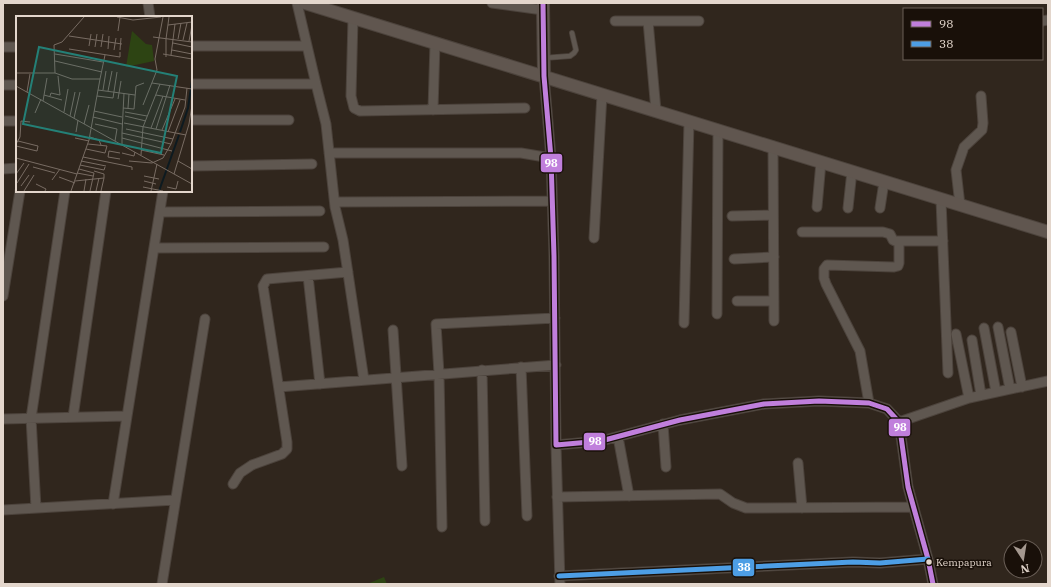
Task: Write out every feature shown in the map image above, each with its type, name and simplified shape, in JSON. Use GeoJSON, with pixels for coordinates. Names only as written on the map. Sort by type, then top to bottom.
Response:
{"type":"FeatureCollection","features":[{"type":"Feature","properties":{"kind":"street"},"geometry":{"type":"LineString","coordinates":[[148,3],[150,16]]}},
{"type":"Feature","properties":{"kind":"street"},"geometry":{"type":"LineString","coordinates":[[297,3],[326,124],[335,202],[343,240],[364,380]]}},
{"type":"Feature","properties":{"kind":"street"},"geometry":{"type":"LineString","coordinates":[[305,3],[1048,232]]}},
{"type":"Feature","properties":{"kind":"street"},"geometry":{"type":"LineString","coordinates":[[492,3],[543,7],[544,76],[551,158],[556,364],[557,497],[560,580],[853,562],[880,563],[928,559]]}},
{"type":"Feature","properties":{"kind":"street"},"geometry":{"type":"LineString","coordinates":[[353,18],[351,96],[354,108],[360,111],[525,108]]}},
{"type":"Feature","properties":{"kind":"street"},"geometry":{"type":"LineString","coordinates":[[615,21],[699,21]]}},
{"type":"Feature","properties":{"kind":"street"},"geometry":{"type":"LineString","coordinates":[[648,21],[656,111]]}},
{"type":"Feature","properties":{"kind":"street"},"geometry":{"type":"LineString","coordinates":[[433,110],[435,43]]}},
{"type":"Feature","properties":{"kind":"street"},"geometry":{"type":"LineString","coordinates":[[192,46],[307,46]]}},
{"type":"Feature","properties":{"kind":"street"},"geometry":{"type":"LineString","coordinates":[[3,47],[16,47]]}},
{"type":"Feature","properties":{"kind":"street"},"geometry":{"type":"LineString","coordinates":[[192,84],[316,84]]}},
{"type":"Feature","properties":{"kind":"street"},"geometry":{"type":"LineString","coordinates":[[3,85],[16,85]]}},
{"type":"Feature","properties":{"kind":"street"},"geometry":{"type":"LineString","coordinates":[[594,238],[602,94]]}},
{"type":"Feature","properties":{"kind":"street"},"geometry":{"type":"LineString","coordinates":[[960,205],[956,170],[964,147],[982,130],[984,123],[981,96]]}},
{"type":"Feature","properties":{"kind":"street"},"geometry":{"type":"LineString","coordinates":[[192,120],[289,120]]}},
{"type":"Feature","properties":{"kind":"street"},"geometry":{"type":"LineString","coordinates":[[3,121],[16,121]]}},
{"type":"Feature","properties":{"kind":"street"},"geometry":{"type":"LineString","coordinates":[[684,323],[689,121]]}},
{"type":"Feature","properties":{"kind":"street"},"geometry":{"type":"LineString","coordinates":[[717,314],[718,131]]}},
{"type":"Feature","properties":{"kind":"street"},"geometry":{"type":"LineString","coordinates":[[772,146],[774,321]]}},
{"type":"Feature","properties":{"kind":"street"},"geometry":{"type":"LineString","coordinates":[[329,153],[521,153],[551,158]]}},
{"type":"Feature","properties":{"kind":"street"},"geometry":{"type":"LineString","coordinates":[[817,206],[821,162]]}},
{"type":"Feature","properties":{"kind":"street"},"geometry":{"type":"LineString","coordinates":[[192,166],[312,164]]}},
{"type":"Feature","properties":{"kind":"street"},"geometry":{"type":"LineString","coordinates":[[3,169],[16,168]]}},
{"type":"Feature","properties":{"kind":"street"},"geometry":{"type":"LineString","coordinates":[[848,208],[852,171]]}},
{"type":"Feature","properties":{"kind":"street"},"geometry":{"type":"LineString","coordinates":[[880,208],[884,182]]}},
{"type":"Feature","properties":{"kind":"street"},"geometry":{"type":"LineString","coordinates":[[3,296],[20,192]]}},
{"type":"Feature","properties":{"kind":"street"},"geometry":{"type":"LineString","coordinates":[[36,508],[31,418],[65,192]]}},
{"type":"Feature","properties":{"kind":"street"},"geometry":{"type":"LineString","coordinates":[[73,417],[106,192]]}},
{"type":"Feature","properties":{"kind":"street"},"geometry":{"type":"LineString","coordinates":[[113,504],[163,192]]}},
{"type":"Feature","properties":{"kind":"street"},"geometry":{"type":"LineString","coordinates":[[941,200],[948,373]]}},
{"type":"Feature","properties":{"kind":"street"},"geometry":{"type":"LineString","coordinates":[[335,202],[552,201]]}},
{"type":"Feature","properties":{"kind":"street"},"geometry":{"type":"LineString","coordinates":[[160,212],[320,211]]}},
{"type":"Feature","properties":{"kind":"street"},"geometry":{"type":"LineString","coordinates":[[732,216],[773,215]]}},
{"type":"Feature","properties":{"kind":"street"},"geometry":{"type":"LineString","coordinates":[[802,232],[883,232],[890,234],[893,240],[899,242],[943,241]]}},
{"type":"Feature","properties":{"kind":"street"},"geometry":{"type":"LineString","coordinates":[[869,403],[860,351],[826,284],[824,269],[827,265],[898,266],[899,242]]}},
{"type":"Feature","properties":{"kind":"street"},"geometry":{"type":"LineString","coordinates":[[154,248],[324,246]]}},
{"type":"Feature","properties":{"kind":"street"},"geometry":{"type":"LineString","coordinates":[[734,259],[774,257]]}},
{"type":"Feature","properties":{"kind":"street"},"geometry":{"type":"LineString","coordinates":[[232,484],[240,473],[252,465],[282,454],[287,449],[263,286],[267,279],[348,272]]}},
{"type":"Feature","properties":{"kind":"street"},"geometry":{"type":"LineString","coordinates":[[308,276],[320,384]]}},
{"type":"Feature","properties":{"kind":"street"},"geometry":{"type":"LineString","coordinates":[[737,301],[774,301]]}},
{"type":"Feature","properties":{"kind":"street"},"geometry":{"type":"LineString","coordinates":[[442,527],[439,374],[436,324],[555,318]]}},
{"type":"Feature","properties":{"kind":"street"},"geometry":{"type":"LineString","coordinates":[[162,584],[205,319]]}},
{"type":"Feature","properties":{"kind":"street"},"geometry":{"type":"LineString","coordinates":[[998,327],[1010,389]]}},
{"type":"Feature","properties":{"kind":"street"},"geometry":{"type":"LineString","coordinates":[[984,328],[996,392]]}},
{"type":"Feature","properties":{"kind":"street"},"geometry":{"type":"LineString","coordinates":[[393,330],[402,466]]}},
{"type":"Feature","properties":{"kind":"street"},"geometry":{"type":"LineString","coordinates":[[1011,332],[1022,386]]}},
{"type":"Feature","properties":{"kind":"street"},"geometry":{"type":"LineString","coordinates":[[956,334],[969,398]]}},
{"type":"Feature","properties":{"kind":"street"},"geometry":{"type":"LineString","coordinates":[[972,340],[981,395]]}},
{"type":"Feature","properties":{"kind":"street"},"geometry":{"type":"LineString","coordinates":[[279,387],[556,364]]}},
{"type":"Feature","properties":{"kind":"street"},"geometry":{"type":"LineString","coordinates":[[521,367],[527,516]]}},
{"type":"Feature","properties":{"kind":"street"},"geometry":{"type":"LineString","coordinates":[[482,370],[485,521]]}},
{"type":"Feature","properties":{"kind":"street"},"geometry":{"type":"LineString","coordinates":[[899,422],[969,398],[1048,381]]}},
{"type":"Feature","properties":{"kind":"street"},"geometry":{"type":"LineString","coordinates":[[556,446],[601,441],[680,420],[764,404],[819,402],[869,403],[887,409],[899,422],[908,487],[928,559],[933,584]]}},
{"type":"Feature","properties":{"kind":"street"},"geometry":{"type":"LineString","coordinates":[[3,419],[127,416]]}},
{"type":"Feature","properties":{"kind":"street"},"geometry":{"type":"LineString","coordinates":[[663,424],[666,467]]}},
{"type":"Feature","properties":{"kind":"street"},"geometry":{"type":"LineString","coordinates":[[618,437],[629,496]]}},
{"type":"Feature","properties":{"kind":"street"},"geometry":{"type":"LineString","coordinates":[[798,463],[802,508]]}},
{"type":"Feature","properties":{"kind":"street"},"geometry":{"type":"LineString","coordinates":[[557,497],[720,494],[733,503],[746,508],[913,507]]}},
{"type":"Feature","properties":{"kind":"street"},"geometry":{"type":"LineString","coordinates":[[3,510],[175,500]]}},
{"type":"Feature","properties":{"kind":"lane"},"geometry":{"type":"LineString","coordinates":[[544,58],[570,56],[574,53],[576,50],[572,33]]}},
{"type":"Feature","properties":{"kind":"green space"},"geometry":{"type":"Polygon","coordinates":[[[384,577],[387,584],[367,584],[384,577]]]}},
{"type":"Feature","properties":{"kind":"transit line","name":"98"},"geometry":{"type":"LineString","coordinates":[[543,3],[544,76],[551,158],[554,256],[556,445],[601,441],[680,420],[764,404],[819,401],[869,403],[887,409],[899,422],[908,487],[928,559],[933,584]]}},
{"type":"Feature","properties":{"kind":"transit line","name":"38"},"geometry":{"type":"LineString","coordinates":[[559,576],[853,562],[880,563],[928,559]]}},
{"type":"Feature","properties":{"kind":"place","name":"Kempapura"},"geometry":{"type":"Point","coordinates":[929,562]}}]}
